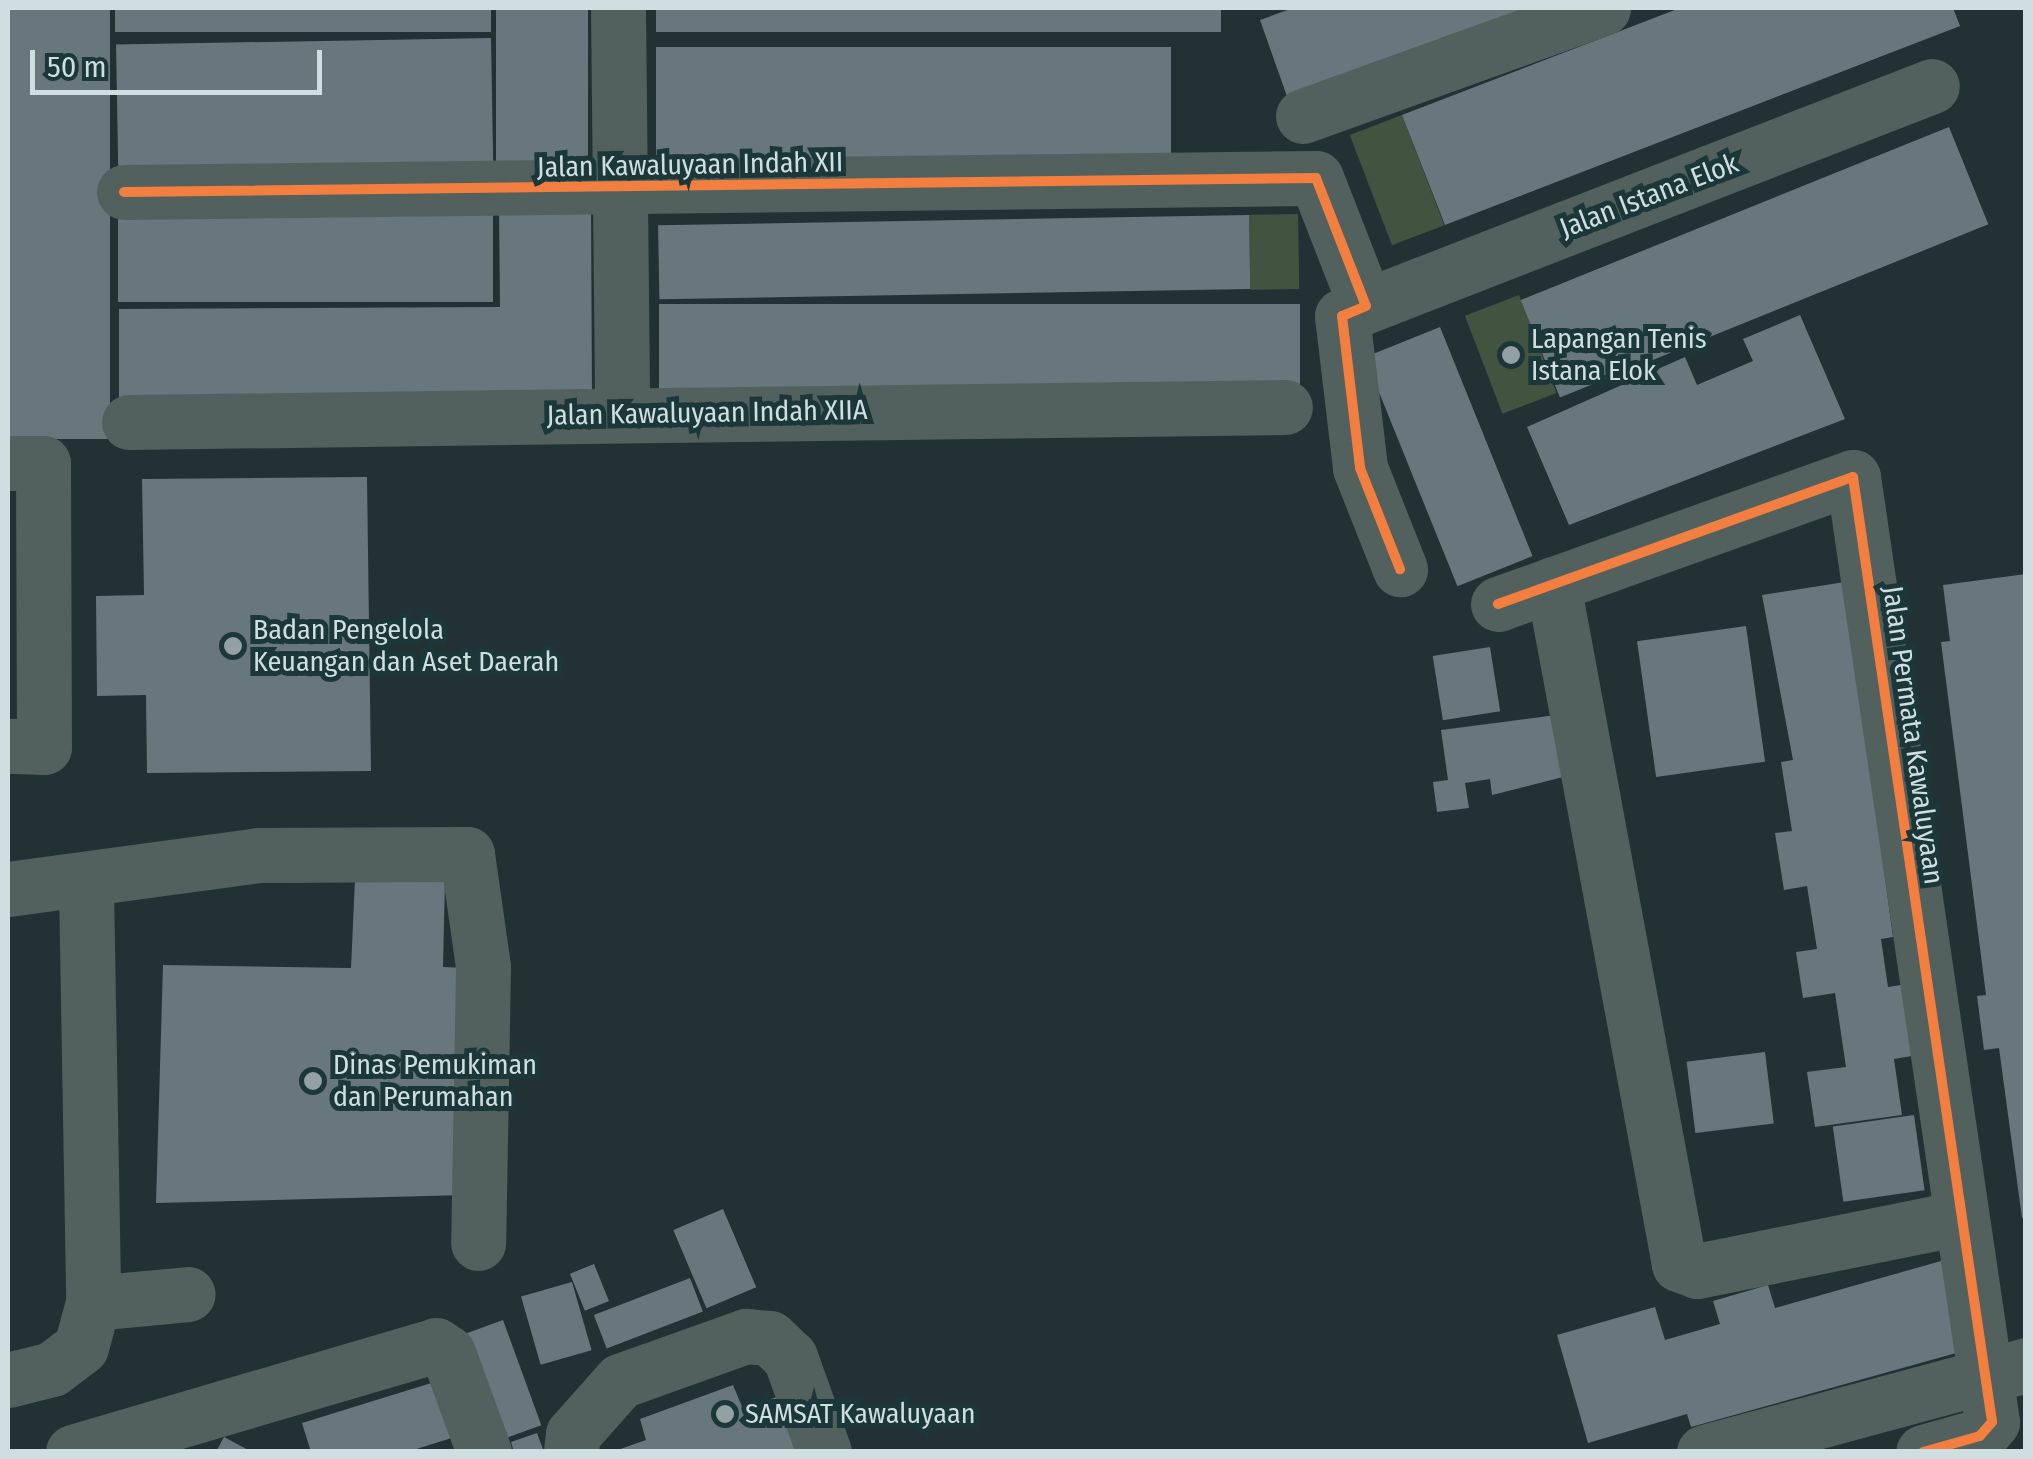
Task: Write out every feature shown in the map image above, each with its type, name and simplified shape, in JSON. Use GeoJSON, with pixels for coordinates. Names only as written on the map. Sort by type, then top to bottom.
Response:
{"type":"FeatureCollection","features":[{"type":"Feature","properties":{"kind":"street"},"geometry":{"type":"LineString","coordinates":[[618,8],[622,414]]}},
{"type":"Feature","properties":{"kind":"street"},"geometry":{"type":"LineString","coordinates":[[1303,116],[1603,8]]}},
{"type":"Feature","properties":{"kind":"street","name":"Jalan Istana Elok"},"geometry":{"type":"LineString","coordinates":[[1366,306],[1932,86]]}},
{"type":"Feature","properties":{"kind":"street","name":"Jalan Kawaluyaan Indah XII"},"geometry":{"type":"LineString","coordinates":[[124,192],[620,190],[1316,178],[1366,306]]}},
{"type":"Feature","properties":{"kind":"street"},"geometry":{"type":"LineString","coordinates":[[1366,306],[1342,316],[1360,468],[1400,569]]}},
{"type":"Feature","properties":{"kind":"street","name":"Jalan Kawaluyaan Indah XIIA"},"geometry":{"type":"LineString","coordinates":[[129,422],[1285,408]]}},
{"type":"Feature","properties":{"kind":"street"},"geometry":{"type":"LineString","coordinates":[[8,464],[44,463],[44,747],[8,746]]}},
{"type":"Feature","properties":{"kind":"street","name":"Jalan Permata Kawaluyaan"},"geometry":{"type":"LineString","coordinates":[[1498,604],[1853,477],[1960,1218],[2005,1369],[1992,1442]]}},
{"type":"Feature","properties":{"kind":"street"},"geometry":{"type":"LineString","coordinates":[[1553,584],[1678,1264],[1697,1271],[1960,1218]]}},
{"type":"Feature","properties":{"kind":"street"},"geometry":{"type":"LineString","coordinates":[[8,890],[86,886],[258,855],[468,854],[483,967],[478,1243]]}},
{"type":"Feature","properties":{"kind":"street"},"geometry":{"type":"LineString","coordinates":[[8,1380],[52,1370],[81,1347],[93,1303],[86,886]]}},
{"type":"Feature","properties":{"kind":"street"},"geometry":{"type":"LineString","coordinates":[[93,1303],[188,1294]]}},
{"type":"Feature","properties":{"kind":"street"},"geometry":{"type":"LineString","coordinates":[[571,1452],[573,1434],[620,1381],[746,1336],[770,1338],[790,1358],[824,1452]]}},
{"type":"Feature","properties":{"kind":"street"},"geometry":{"type":"LineString","coordinates":[[73,1452],[436,1344],[448,1353],[484,1452]]}},
{"type":"Feature","properties":{"kind":"street"},"geometry":{"type":"LineString","coordinates":[[1704,1452],[2005,1369]]}},
{"type":"Feature","properties":{"kind":"street"},"geometry":{"type":"LineString","coordinates":[[1923,1452],[1992,1442]]}},
{"type":"Feature","properties":{"kind":"green space"},"geometry":{"type":"Polygon","coordinates":[[[1402,115],[1444,225],[1392,245],[1350,135],[1402,115]]]}},
{"type":"Feature","properties":{"kind":"green space"},"geometry":{"type":"Polygon","coordinates":[[[1298,214],[1299,289],[1250,290],[1249,215],[1298,214]]]}},
{"type":"Feature","properties":{"kind":"green space","name":"Lapangan Tenis Istana Elok"},"geometry":{"type":"Polygon","coordinates":[[[1519,295],[1557,393],[1502,414],[1465,316],[1519,295]]]}},
{"type":"Feature","properties":{"kind":"building"},"geometry":{"type":"Polygon","coordinates":[[[8,8],[110,8],[110,439],[8,439],[8,8]]]}},
{"type":"Feature","properties":{"kind":"building"},"geometry":{"type":"Polygon","coordinates":[[[115,8],[491,8],[491,32],[115,32],[115,8]]]}},
{"type":"Feature","properties":{"kind":"building"},"geometry":{"type":"Polygon","coordinates":[[[496,8],[588,8],[588,170],[496,170],[496,8]]]}},
{"type":"Feature","properties":{"kind":"building"},"geometry":{"type":"Polygon","coordinates":[[[656,8],[1221,8],[1221,32],[656,32],[656,8]]]}},
{"type":"Feature","properties":{"kind":"building"},"geometry":{"type":"Polygon","coordinates":[[[1293,8],[1556,8],[1289,102],[1260,20],[1293,8]]]}},
{"type":"Feature","properties":{"kind":"building"},"geometry":{"type":"Polygon","coordinates":[[[1680,8],[1953,8],[1960,26],[1445,225],[1402,115],[1680,8]]]}},
{"type":"Feature","properties":{"kind":"building"},"geometry":{"type":"Polygon","coordinates":[[[491,38],[493,169],[118,176],[116,45],[491,38]]]}},
{"type":"Feature","properties":{"kind":"building"},"geometry":{"type":"Polygon","coordinates":[[[656,47],[1171,47],[1171,159],[656,159],[656,47]]]}},
{"type":"Feature","properties":{"kind":"building"},"geometry":{"type":"Polygon","coordinates":[[[1949,127],[1988,224],[1560,397],[1521,300],[1949,127]]]}},
{"type":"Feature","properties":{"kind":"building"},"geometry":{"type":"Polygon","coordinates":[[[118,207],[493,207],[493,302],[118,302],[118,207]]]}},
{"type":"Feature","properties":{"kind":"building"},"geometry":{"type":"Polygon","coordinates":[[[499,207],[591,207],[592,397],[119,397],[119,309],[500,307],[499,207]]]}},
{"type":"Feature","properties":{"kind":"building"},"geometry":{"type":"Polygon","coordinates":[[[1249,215],[1250,289],[659,299],[658,225],[1249,215]]]}},
{"type":"Feature","properties":{"kind":"building"},"geometry":{"type":"Polygon","coordinates":[[[659,304],[1300,304],[1300,389],[659,389],[659,304]]]}},
{"type":"Feature","properties":{"kind":"building"},"geometry":{"type":"Polygon","coordinates":[[[1800,315],[1845,419],[1569,525],[1527,427],[1685,357],[1697,385],[1753,361],[1743,339],[1800,315]]]}},
{"type":"Feature","properties":{"kind":"building"},"geometry":{"type":"Polygon","coordinates":[[[1440,327],[1533,556],[1457,586],[1365,357],[1440,327]]]}},
{"type":"Feature","properties":{"kind":"building","name":"Badan Pengelola Keuangan dan Aset Daerah"},"geometry":{"type":"Polygon","coordinates":[[[367,477],[371,771],[147,773],[146,695],[97,696],[96,596],[144,595],[142,479],[367,477]]]}},
{"type":"Feature","properties":{"kind":"building"},"geometry":{"type":"Polygon","coordinates":[[[2026,574],[2026,1218],[2022,1218],[1999,1048],[1984,1050],[1977,996],[1986,995],[1941,642],[1950,641],[1943,585],[2026,574]]]}},
{"type":"Feature","properties":{"kind":"building"},"geometry":{"type":"Polygon","coordinates":[[[1845,582],[1893,937],[1881,939],[1888,987],[1907,984],[1918,1055],[1894,1059],[1902,1115],[1815,1127],[1807,1072],[1846,1067],[1835,993],[1803,998],[1796,952],[1817,949],[1807,886],[1784,890],[1775,833],[1792,831],[1781,762],[1793,760],[1762,595],[1845,582]]]}},
{"type":"Feature","properties":{"kind":"building"},"geometry":{"type":"Polygon","coordinates":[[[1746,626],[1765,762],[1656,777],[1637,641],[1746,626]]]}},
{"type":"Feature","properties":{"kind":"building"},"geometry":{"type":"Polygon","coordinates":[[[1490,647],[1500,711],[1443,720],[1433,656],[1490,647]]]}},
{"type":"Feature","properties":{"kind":"building"},"geometry":{"type":"Polygon","coordinates":[[[1564,714],[1571,775],[1492,795],[1490,779],[1465,783],[1469,808],[1437,812],[1433,782],[1448,780],[1441,730],[1564,714]]]}},
{"type":"Feature","properties":{"kind":"building","name":"Dinas Pemukiman dan Perumahan"},"geometry":{"type":"Polygon","coordinates":[[[445,878],[443,967],[467,968],[465,1195],[156,1203],[163,965],[351,968],[355,879],[445,878]]]}},
{"type":"Feature","properties":{"kind":"building"},"geometry":{"type":"Polygon","coordinates":[[[1765,1052],[1774,1123],[1695,1133],[1687,1062],[1765,1052]]]}},
{"type":"Feature","properties":{"kind":"building"},"geometry":{"type":"Polygon","coordinates":[[[1914,1115],[1925,1190],[1843,1202],[1833,1126],[1914,1115]]]}},
{"type":"Feature","properties":{"kind":"building"},"geometry":{"type":"Polygon","coordinates":[[[723,1209],[756,1287],[707,1308],[673,1230],[723,1209]]]}},
{"type":"Feature","properties":{"kind":"building"},"geometry":{"type":"Polygon","coordinates":[[[1941,1261],[1967,1350],[1691,1427],[1687,1414],[1588,1443],[1557,1335],[1655,1307],[1665,1340],[1720,1324],[1713,1301],[1768,1285],[1775,1308],[1941,1261]]]}},
{"type":"Feature","properties":{"kind":"building"},"geometry":{"type":"Polygon","coordinates":[[[594,1264],[609,1301],[585,1311],[570,1274],[594,1264]]]}},
{"type":"Feature","properties":{"kind":"building"},"geometry":{"type":"Polygon","coordinates":[[[690,1278],[703,1312],[607,1349],[594,1315],[690,1278]]]}},
{"type":"Feature","properties":{"kind":"building"},"geometry":{"type":"Polygon","coordinates":[[[572,1282],[592,1350],[541,1365],[521,1297],[572,1282]]]}},
{"type":"Feature","properties":{"kind":"building"},"geometry":{"type":"Polygon","coordinates":[[[503,1320],[541,1425],[504,1439],[465,1334],[503,1320]]]}},
{"type":"Feature","properties":{"kind":"building"},"geometry":{"type":"Polygon","coordinates":[[[441,1380],[458,1436],[407,1452],[311,1452],[302,1423],[441,1380]]]}},
{"type":"Feature","properties":{"kind":"building","name":"SAMSAT Kawaluyaan"},"geometry":{"type":"Polygon","coordinates":[[[733,1385],[743,1409],[788,1393],[812,1452],[612,1452],[646,1440],[640,1419],[733,1385]]]}},
{"type":"Feature","properties":{"kind":"building"},"geometry":{"type":"Polygon","coordinates":[[[537,1433],[544,1452],[514,1452],[511,1442],[537,1433]]]}},
{"type":"Feature","properties":{"kind":"building"},"geometry":{"type":"Polygon","coordinates":[[[224,1437],[252,1452],[216,1452],[224,1437]]]}},
{"type":"Feature","properties":{"kind":"cycle path"},"geometry":{"type":"LineString","coordinates":[[124,192],[1316,178],[1366,306],[1342,316],[1360,468],[1400,569]]}},
{"type":"Feature","properties":{"kind":"cycle path"},"geometry":{"type":"LineString","coordinates":[[1498,604],[1853,477],[1992,1422],[1980,1436],[1923,1452]]}},
{"type":"Feature","properties":{"kind":"place","name":"Lapangan Tenis Istana Elok"},"geometry":{"type":"Point","coordinates":[1511,355]}},
{"type":"Feature","properties":{"kind":"place","name":"Badan Pengelola Keuangan dan Aset Daerah"},"geometry":{"type":"Point","coordinates":[233,646]}},
{"type":"Feature","properties":{"kind":"place","name":"Dinas Pemukiman dan Perumahan"},"geometry":{"type":"Point","coordinates":[313,1081]}},
{"type":"Feature","properties":{"kind":"place","name":"SAMSAT Kawaluyaan"},"geometry":{"type":"Point","coordinates":[725,1414]}}]}
